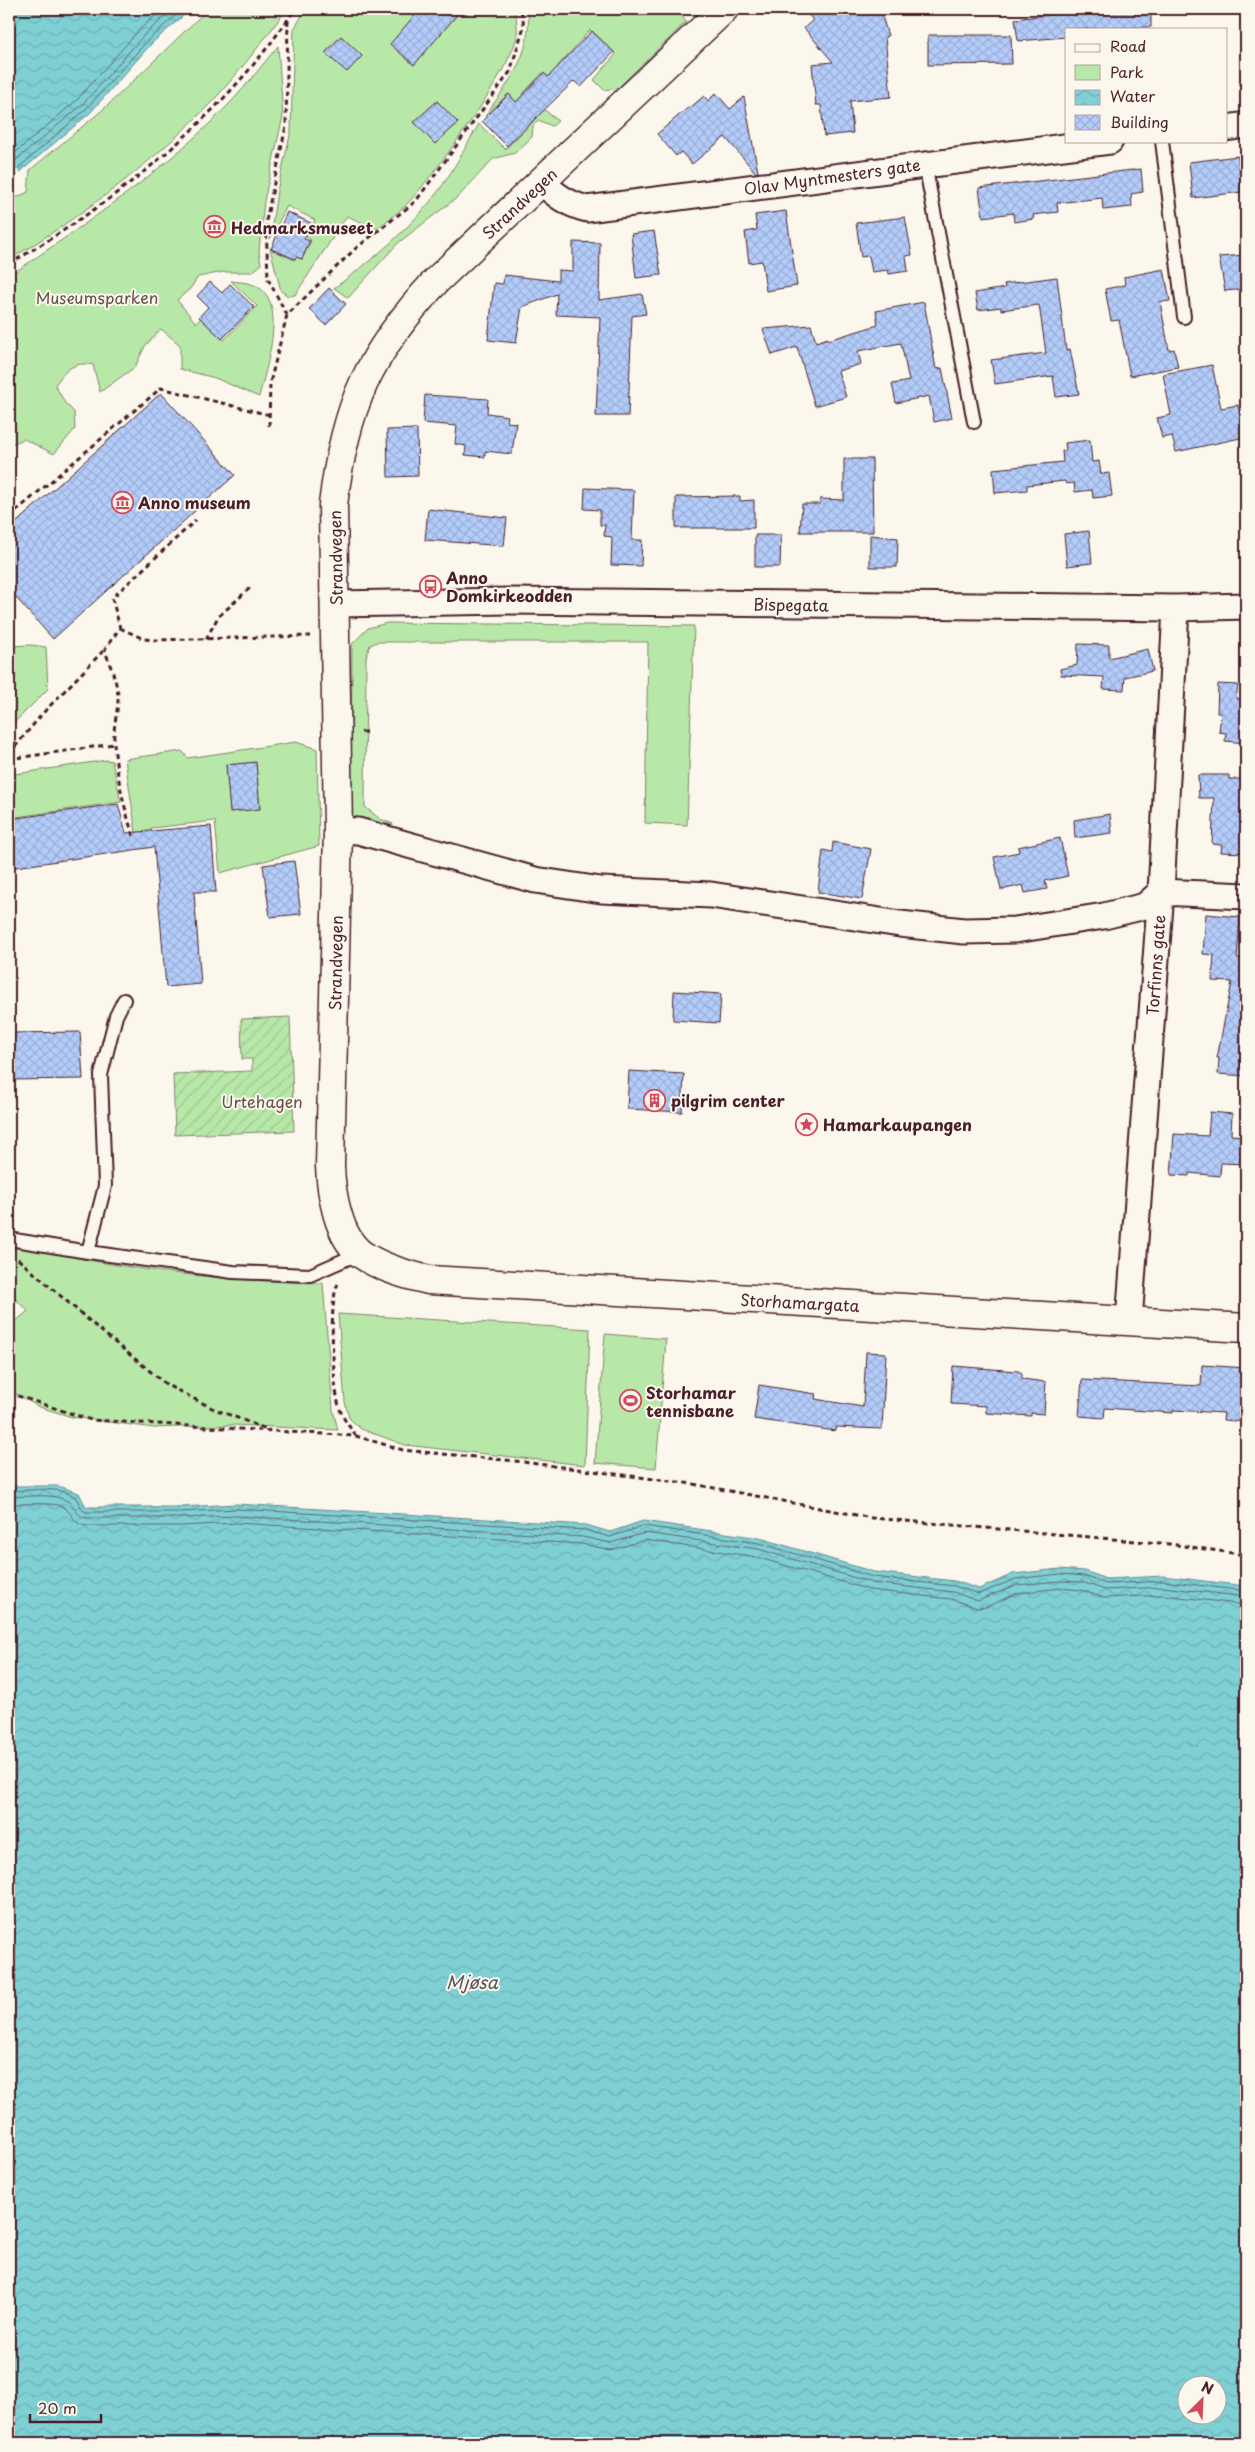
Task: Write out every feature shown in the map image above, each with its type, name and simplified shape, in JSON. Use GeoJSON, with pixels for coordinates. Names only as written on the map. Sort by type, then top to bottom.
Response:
{"type":"FeatureCollection","features":[{"type":"Feature","properties":{"kind":"main road","name":"Strandvegen"},"geometry":{"type":"LineString","coordinates":[[360,1253],[336,1212],[331,1189],[338,830],[333,505],[339,457],[347,424],[368,372],[407,312],[437,280],[550,189],[724,9]]}},
{"type":"Feature","properties":{"kind":"main road","name":"Storhamargata"},"geometry":{"type":"LineString","coordinates":[[360,1253],[399,1273],[429,1280],[1246,1328]]}},
{"type":"Feature","properties":{"kind":"street"},"geometry":{"type":"LineString","coordinates":[[1228,128],[1246,125]]}},
{"type":"Feature","properties":{"kind":"street","name":"Olav Myntmesters gate"},"geometry":{"type":"LineString","coordinates":[[550,189],[570,204],[588,209],[1102,142]]}},
{"type":"Feature","properties":{"kind":"street","name":"Bispegata"},"geometry":{"type":"LineString","coordinates":[[336,604],[509,601],[1176,608],[1246,606]]}},
{"type":"Feature","properties":{"kind":"street","name":"Torfinns gate"},"geometry":{"type":"LineString","coordinates":[[1129,1321],[1161,892],[1176,608]]}},
{"type":"Feature","properties":{"kind":"street"},"geometry":{"type":"LineString","coordinates":[[338,830],[358,831],[535,880],[601,890],[711,895],[900,924],[964,931],[1015,930],[1104,916],[1145,906],[1161,892],[1246,896]]}},
{"type":"Feature","properties":{"kind":"lane"},"geometry":{"type":"LineString","coordinates":[[1162,142],[1184,318]]}},
{"type":"Feature","properties":{"kind":"lane"},"geometry":{"type":"LineString","coordinates":[[925,164],[974,422]]}},
{"type":"Feature","properties":{"kind":"lane"},"geometry":{"type":"LineString","coordinates":[[88,1252],[105,1186],[101,1076],[116,1016],[124,1000]]}},
{"type":"Feature","properties":{"kind":"lane"},"geometry":{"type":"LineString","coordinates":[[9,1238],[88,1252],[233,1272],[310,1275],[360,1253]]}},
{"type":"Feature","properties":{"kind":"path"},"geometry":{"type":"LineString","coordinates":[[9,264],[48,242],[134,180],[217,106],[272,42],[295,9]]}},
{"type":"Feature","properties":{"kind":"path"},"geometry":{"type":"LineString","coordinates":[[270,426],[270,382],[287,315],[355,249],[416,201],[510,72],[524,26],[521,9]]}},
{"type":"Feature","properties":{"kind":"path"},"geometry":{"type":"LineString","coordinates":[[287,315],[268,279],[266,221],[286,126],[288,19]]}},
{"type":"Feature","properties":{"kind":"path"},"geometry":{"type":"LineString","coordinates":[[9,517],[161,388],[270,416]]}},
{"type":"Feature","properties":{"kind":"path"},"geometry":{"type":"LineString","coordinates":[[120,628],[112,598],[196,520]]}},
{"type":"Feature","properties":{"kind":"path"},"geometry":{"type":"LineString","coordinates":[[206,640],[218,617],[251,587]]}},
{"type":"Feature","properties":{"kind":"path"},"geometry":{"type":"LineString","coordinates":[[120,628],[144,639],[155,640],[206,640],[336,634]]}},
{"type":"Feature","properties":{"kind":"path"},"geometry":{"type":"LineString","coordinates":[[9,754],[43,713],[105,649],[120,628]]}},
{"type":"Feature","properties":{"kind":"path"},"geometry":{"type":"LineString","coordinates":[[105,649],[118,700],[113,723],[114,744],[124,806],[133,836]]}},
{"type":"Feature","properties":{"kind":"path"},"geometry":{"type":"LineString","coordinates":[[9,759],[114,744]]}},
{"type":"Feature","properties":{"kind":"path"},"geometry":{"type":"LineString","coordinates":[[356,1436],[343,1418],[336,1393],[333,1300],[336,1286],[360,1253]]}},
{"type":"Feature","properties":{"kind":"path"},"geometry":{"type":"LineString","coordinates":[[16,1257],[167,1385],[214,1409],[272,1431]]}},
{"type":"Feature","properties":{"kind":"path"},"geometry":{"type":"LineString","coordinates":[[9,1393],[91,1420],[356,1436],[403,1450],[514,1461],[693,1484],[872,1518],[1170,1544],[1246,1555]]}},
{"type":"Feature","properties":{"kind":"green space"},"geometry":{"type":"Polygon","coordinates":[[[208,9],[287,9],[221,92],[176,137],[83,212],[9,260],[9,201],[28,192],[30,170],[106,107],[208,9]]]}},
{"type":"Feature","properties":{"kind":"green space"},"geometry":{"type":"Polygon","coordinates":[[[306,9],[515,9],[517,35],[512,51],[486,98],[450,151],[416,194],[404,207],[377,229],[347,216],[295,295],[288,296],[281,291],[270,248],[294,260],[297,257],[302,259],[311,240],[306,237],[315,220],[287,206],[270,239],[277,191],[291,131],[294,29],[306,9]]]}},
{"type":"Feature","properties":{"kind":"green space"},"geometry":{"type":"Polygon","coordinates":[[[528,9],[662,9],[667,13],[680,13],[686,22],[618,88],[604,90],[594,80],[616,54],[590,30],[557,67],[571,82],[562,90],[542,73],[524,93],[558,121],[552,126],[538,120],[533,126],[532,137],[515,153],[493,159],[459,196],[398,243],[348,298],[334,288],[377,255],[417,217],[440,189],[479,124],[505,149],[534,121],[508,94],[485,116],[511,79],[523,54],[528,26],[528,9]]]}},
{"type":"Feature","properties":{"kind":"green space","name":"Museumsparken"},"geometry":{"type":"Polygon","coordinates":[[[278,46],[283,116],[264,201],[259,251],[261,265],[252,272],[223,272],[198,277],[190,289],[177,300],[196,323],[201,318],[224,340],[257,306],[231,281],[252,284],[265,293],[271,305],[273,320],[270,354],[259,397],[215,378],[180,369],[180,345],[161,329],[145,346],[135,367],[100,392],[93,365],[76,365],[63,375],[55,385],[65,403],[74,412],[75,429],[54,454],[24,439],[9,445],[9,276],[125,195],[180,150],[231,102],[278,46]]]}},
{"type":"Feature","properties":{"kind":"green space"},"geometry":{"type":"Polygon","coordinates":[[[387,623],[694,626],[687,825],[645,823],[648,642],[377,642],[370,645],[366,657],[365,807],[380,819],[393,824],[351,825],[352,644],[368,628],[387,623]]]}},
{"type":"Feature","properties":{"kind":"green space"},"geometry":{"type":"Polygon","coordinates":[[[31,645],[46,647],[48,689],[9,728],[9,646],[31,645]]]}},
{"type":"Feature","properties":{"kind":"green space"},"geometry":{"type":"Polygon","coordinates":[[[296,742],[317,749],[319,846],[220,873],[215,821],[151,828],[151,835],[136,833],[125,759],[182,751],[188,758],[296,742]]]}},
{"type":"Feature","properties":{"kind":"green space"},"geometry":{"type":"Polygon","coordinates":[[[107,760],[112,761],[121,802],[9,818],[9,775],[107,760]]]}},
{"type":"Feature","properties":{"kind":"green space","name":"Urtehagen"},"geometry":{"type":"Polygon","coordinates":[[[290,1017],[294,1131],[175,1135],[173,1074],[252,1071],[252,1059],[242,1059],[241,1019],[290,1017]]]}},
{"type":"Feature","properties":{"kind":"green space"},"geometry":{"type":"Polygon","coordinates":[[[9,1242],[86,1260],[165,1272],[244,1280],[323,1283],[333,1410],[338,1430],[233,1425],[154,1428],[72,1417],[39,1407],[9,1390],[9,1327],[28,1311],[9,1293],[9,1242]]]}},
{"type":"Feature","properties":{"kind":"green space"},"geometry":{"type":"Polygon","coordinates":[[[338,1314],[590,1329],[585,1465],[405,1445],[361,1429],[349,1418],[345,1402],[338,1314]]]}},
{"type":"Feature","properties":{"kind":"green space","name":"Storhamar tennisbane"},"geometry":{"type":"Polygon","coordinates":[[[605,1334],[666,1339],[656,1468],[595,1463],[605,1334]]]}},
{"type":"Feature","properties":{"kind":"water"},"geometry":{"type":"Polygon","coordinates":[[[9,9],[191,9],[152,43],[90,113],[19,173],[9,179],[9,9]]]}},
{"type":"Feature","properties":{"kind":"water","name":"Mjøsa"},"geometry":{"type":"Polygon","coordinates":[[[9,1486],[58,1486],[79,1493],[86,1507],[181,1507],[236,1504],[586,1525],[610,1532],[643,1521],[760,1538],[874,1572],[955,1581],[979,1589],[1013,1574],[1060,1569],[1085,1571],[1106,1579],[1163,1576],[1246,1586],[1246,2443],[9,2443],[9,1486]]]}},
{"type":"Feature","properties":{"kind":"pier"},"geometry":{"type":"Polygon","coordinates":[[[9,152],[19,173],[10,178],[9,176],[9,152]]]}},
{"type":"Feature","properties":{"kind":"building"},"geometry":{"type":"Polygon","coordinates":[[[420,9],[462,9],[414,65],[390,44],[420,9]]]}},
{"type":"Feature","properties":{"kind":"building"},"geometry":{"type":"Polygon","coordinates":[[[803,9],[880,9],[888,36],[885,37],[891,97],[850,101],[853,133],[824,136],[821,105],[816,105],[812,64],[833,62],[804,28],[813,20],[803,9]]]}},
{"type":"Feature","properties":{"kind":"building"},"geometry":{"type":"Polygon","coordinates":[[[1063,9],[1151,9],[1151,27],[1065,28],[1065,37],[1018,41],[1015,19],[1063,13],[1063,9]]]}},
{"type":"Feature","properties":{"kind":"building"},"geometry":{"type":"Polygon","coordinates":[[[592,31],[614,52],[581,87],[574,81],[507,146],[482,121],[509,94],[516,102],[544,73],[548,77],[592,31]]]}},
{"type":"Feature","properties":{"kind":"building"},"geometry":{"type":"Polygon","coordinates":[[[928,35],[1011,35],[1012,64],[928,65],[928,35]]]}},
{"type":"Feature","properties":{"kind":"building"},"geometry":{"type":"Polygon","coordinates":[[[341,36],[362,56],[347,72],[325,53],[341,36]]]}},
{"type":"Feature","properties":{"kind":"building"},"geometry":{"type":"Polygon","coordinates":[[[716,93],[730,109],[744,97],[758,172],[756,173],[725,137],[692,164],[681,152],[676,156],[657,134],[704,96],[708,101],[716,93]]]}},
{"type":"Feature","properties":{"kind":"building"},"geometry":{"type":"Polygon","coordinates":[[[437,101],[458,123],[435,144],[414,122],[437,101]]]}},
{"type":"Feature","properties":{"kind":"building"},"geometry":{"type":"Polygon","coordinates":[[[1238,156],[1242,192],[1193,198],[1189,162],[1238,156]]]}},
{"type":"Feature","properties":{"kind":"building"},"geometry":{"type":"Polygon","coordinates":[[[1141,169],[1143,192],[1131,194],[1132,207],[1103,210],[1102,198],[1057,203],[1058,212],[1033,215],[1034,219],[1014,222],[1013,213],[983,217],[979,188],[1141,169]]]}},
{"type":"Feature","properties":{"kind":"building"},"geometry":{"type":"Polygon","coordinates":[[[786,211],[797,286],[766,291],[762,261],[749,263],[745,232],[757,230],[755,215],[786,211]]]}},
{"type":"Feature","properties":{"kind":"building"},"geometry":{"type":"Polygon","coordinates":[[[287,212],[311,223],[304,239],[310,241],[302,259],[296,257],[295,259],[271,249],[287,212]]]}},
{"type":"Feature","properties":{"kind":"building"},"geometry":{"type":"Polygon","coordinates":[[[905,217],[912,255],[906,256],[908,271],[889,274],[888,270],[872,272],[869,256],[861,257],[856,223],[905,217]]]}},
{"type":"Feature","properties":{"kind":"building"},"geometry":{"type":"Polygon","coordinates":[[[654,231],[661,275],[636,278],[631,234],[654,231]]]}},
{"type":"Feature","properties":{"kind":"building"},"geometry":{"type":"Polygon","coordinates":[[[573,242],[600,243],[599,300],[642,294],[646,314],[632,316],[628,416],[596,416],[600,317],[556,315],[557,294],[522,307],[516,343],[488,340],[494,283],[503,284],[504,275],[558,281],[558,270],[573,271],[573,242]]]}},
{"type":"Feature","properties":{"kind":"building"},"geometry":{"type":"Polygon","coordinates":[[[1246,255],[1246,289],[1225,291],[1219,257],[1246,255]]]}},
{"type":"Feature","properties":{"kind":"building"},"geometry":{"type":"Polygon","coordinates":[[[1164,269],[1170,301],[1160,302],[1169,350],[1174,349],[1178,367],[1130,376],[1119,320],[1111,321],[1105,289],[1125,285],[1124,277],[1164,269]]]}},
{"type":"Feature","properties":{"kind":"building"},"geometry":{"type":"Polygon","coordinates":[[[1057,277],[1066,350],[1070,349],[1079,394],[1056,397],[1053,376],[995,384],[991,360],[1046,353],[1039,305],[1001,310],[1001,307],[978,310],[975,293],[1005,288],[1004,284],[1057,277]]]}},
{"type":"Feature","properties":{"kind":"building"},"geometry":{"type":"Polygon","coordinates":[[[210,282],[222,293],[230,284],[254,307],[222,339],[199,317],[208,307],[197,296],[210,282]]]}},
{"type":"Feature","properties":{"kind":"building"},"geometry":{"type":"Polygon","coordinates":[[[329,288],[346,304],[326,325],[309,309],[329,288]]]}},
{"type":"Feature","properties":{"kind":"building"},"geometry":{"type":"Polygon","coordinates":[[[924,302],[936,369],[942,368],[952,418],[934,422],[929,396],[896,403],[892,384],[909,381],[901,343],[858,351],[861,364],[838,371],[846,397],[815,406],[797,347],[772,355],[763,329],[811,325],[816,342],[828,338],[828,340],[878,325],[876,311],[924,302]]]}},
{"type":"Feature","properties":{"kind":"building"},"geometry":{"type":"Polygon","coordinates":[[[1212,365],[1221,408],[1238,405],[1245,437],[1176,452],[1172,436],[1162,438],[1157,418],[1171,415],[1163,374],[1212,365]]]}},
{"type":"Feature","properties":{"kind":"building","name":"Anno museum"},"geometry":{"type":"Polygon","coordinates":[[[161,393],[235,475],[53,639],[9,590],[9,529],[161,393]]]}},
{"type":"Feature","properties":{"kind":"building"},"geometry":{"type":"Polygon","coordinates":[[[425,395],[488,399],[487,413],[508,416],[507,422],[516,423],[512,454],[485,451],[485,457],[465,455],[466,446],[455,444],[457,426],[423,423],[425,395]]]}},
{"type":"Feature","properties":{"kind":"building"},"geometry":{"type":"Polygon","coordinates":[[[417,429],[418,476],[388,477],[387,430],[417,429]]]}},
{"type":"Feature","properties":{"kind":"building"},"geometry":{"type":"Polygon","coordinates":[[[1090,440],[1092,462],[1099,461],[1101,474],[1109,473],[1112,496],[1093,498],[1092,490],[1075,492],[1074,483],[1066,484],[1065,481],[1027,485],[1027,490],[995,493],[993,469],[1063,462],[1062,451],[1066,451],[1065,443],[1090,440]]]}},
{"type":"Feature","properties":{"kind":"building"},"geometry":{"type":"Polygon","coordinates":[[[844,459],[872,459],[873,532],[800,532],[802,504],[820,504],[820,499],[844,500],[844,459]]]}},
{"type":"Feature","properties":{"kind":"building"},"geometry":{"type":"Polygon","coordinates":[[[585,488],[634,490],[632,540],[642,540],[641,566],[611,565],[612,537],[604,536],[605,525],[600,525],[600,510],[584,509],[585,488]]]}},
{"type":"Feature","properties":{"kind":"building"},"geometry":{"type":"Polygon","coordinates":[[[740,496],[740,501],[754,500],[754,528],[676,528],[676,497],[740,496]]]}},
{"type":"Feature","properties":{"kind":"building"},"geometry":{"type":"Polygon","coordinates":[[[428,509],[507,518],[504,546],[425,540],[428,509]]]}},
{"type":"Feature","properties":{"kind":"building"},"geometry":{"type":"Polygon","coordinates":[[[1089,531],[1092,563],[1067,566],[1064,534],[1089,531]]]}},
{"type":"Feature","properties":{"kind":"building"},"geometry":{"type":"Polygon","coordinates":[[[755,535],[781,535],[780,567],[755,567],[755,535]]]}},
{"type":"Feature","properties":{"kind":"building"},"geometry":{"type":"Polygon","coordinates":[[[870,535],[898,538],[897,567],[870,567],[870,535]]]}},
{"type":"Feature","properties":{"kind":"building"},"geometry":{"type":"Polygon","coordinates":[[[1078,644],[1109,645],[1109,658],[1148,649],[1153,671],[1125,677],[1124,690],[1103,689],[1104,677],[1061,675],[1060,669],[1077,665],[1078,644]]]}},
{"type":"Feature","properties":{"kind":"building"},"geometry":{"type":"Polygon","coordinates":[[[1218,684],[1238,685],[1236,699],[1246,699],[1246,743],[1225,741],[1226,733],[1219,732],[1221,713],[1217,713],[1218,684]]]}},
{"type":"Feature","properties":{"kind":"building"},"geometry":{"type":"Polygon","coordinates":[[[256,762],[260,809],[230,812],[226,765],[256,762]]]}},
{"type":"Feature","properties":{"kind":"building"},"geometry":{"type":"Polygon","coordinates":[[[1198,775],[1229,775],[1229,779],[1246,779],[1246,853],[1221,852],[1222,845],[1212,844],[1214,798],[1199,798],[1198,775]]]}},
{"type":"Feature","properties":{"kind":"building"},"geometry":{"type":"Polygon","coordinates":[[[118,804],[126,833],[211,826],[216,892],[194,892],[201,984],[166,987],[154,847],[9,868],[9,819],[118,804]]]}},
{"type":"Feature","properties":{"kind":"building"},"geometry":{"type":"Polygon","coordinates":[[[1110,814],[1112,833],[1075,838],[1074,820],[1110,814]]]}},
{"type":"Feature","properties":{"kind":"building"},"geometry":{"type":"Polygon","coordinates":[[[1060,838],[1068,876],[1045,881],[1047,889],[1025,893],[1023,885],[1001,890],[994,857],[1019,852],[1018,847],[1060,838]]]}},
{"type":"Feature","properties":{"kind":"building"},"geometry":{"type":"Polygon","coordinates":[[[833,842],[871,849],[862,899],[818,892],[823,850],[832,852],[833,842]]]}},
{"type":"Feature","properties":{"kind":"building"},"geometry":{"type":"Polygon","coordinates":[[[294,861],[301,914],[270,917],[263,865],[294,861]]]}},
{"type":"Feature","properties":{"kind":"building"},"geometry":{"type":"Polygon","coordinates":[[[1206,914],[1240,917],[1237,958],[1246,958],[1246,1076],[1218,1074],[1219,1058],[1217,1058],[1232,982],[1212,981],[1214,955],[1203,954],[1206,914]]]}},
{"type":"Feature","properties":{"kind":"building"},"geometry":{"type":"Polygon","coordinates":[[[674,991],[721,994],[719,1023],[673,1020],[674,991]]]}},
{"type":"Feature","properties":{"kind":"building"},"geometry":{"type":"Polygon","coordinates":[[[80,1032],[83,1079],[9,1080],[9,1033],[80,1032]]]}},
{"type":"Feature","properties":{"kind":"building","name":"pilgrim center"},"geometry":{"type":"Polygon","coordinates":[[[629,1071],[684,1074],[682,1112],[627,1109],[629,1071]]]}},
{"type":"Feature","properties":{"kind":"building"},"geometry":{"type":"Polygon","coordinates":[[[1210,1112],[1232,1114],[1231,1135],[1246,1136],[1246,1164],[1221,1163],[1220,1176],[1189,1173],[1189,1176],[1171,1175],[1174,1134],[1208,1136],[1210,1112]]]}},
{"type":"Feature","properties":{"kind":"building"},"geometry":{"type":"Polygon","coordinates":[[[866,1352],[886,1353],[882,1429],[836,1427],[835,1431],[754,1419],[759,1385],[816,1394],[815,1399],[863,1407],[866,1352]]]}},
{"type":"Feature","properties":{"kind":"building"},"geometry":{"type":"Polygon","coordinates":[[[1202,1365],[1246,1368],[1246,1422],[1223,1420],[1224,1413],[1173,1410],[1173,1413],[1105,1408],[1104,1418],[1079,1416],[1082,1380],[1201,1386],[1202,1365]]]}},
{"type":"Feature","properties":{"kind":"building"},"geometry":{"type":"Polygon","coordinates":[[[953,1366],[1018,1371],[1022,1373],[1022,1379],[1046,1382],[1044,1414],[1031,1413],[1031,1416],[986,1413],[986,1406],[951,1404],[953,1366]]]}},
{"type":"Feature","properties":{"kind":"place","name":"Hedmarksmuseet"},"geometry":{"type":"Point","coordinates":[215,227]}},
{"type":"Feature","properties":{"kind":"place","name":"Anno museum"},"geometry":{"type":"Point","coordinates":[122,502]}},
{"type":"Feature","properties":{"kind":"place","name":"Anno Domkirkeodden"},"geometry":{"type":"Point","coordinates":[430,586]}},
{"type":"Feature","properties":{"kind":"place","name":"pilgrim center"},"geometry":{"type":"Point","coordinates":[655,1100]}},
{"type":"Feature","properties":{"kind":"place","name":"Hamarkaupangen"},"geometry":{"type":"Point","coordinates":[807,1124]}},
{"type":"Feature","properties":{"kind":"place","name":"Storhamar tennisbane"},"geometry":{"type":"Point","coordinates":[630,1401]}}]}
